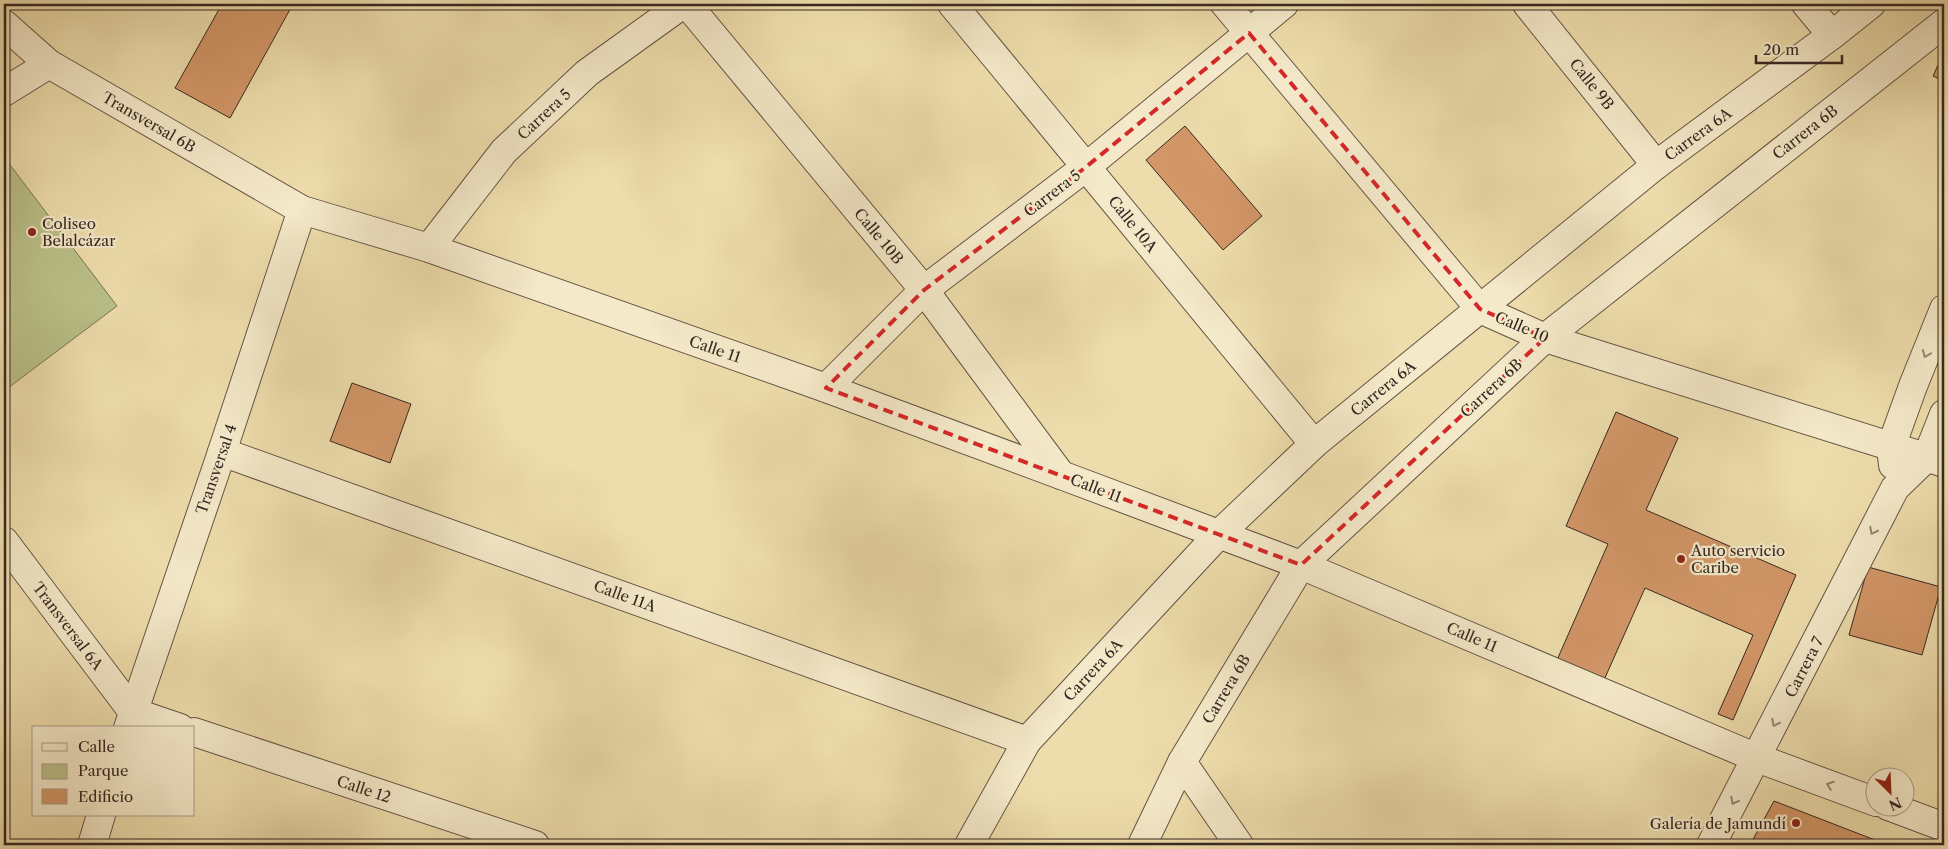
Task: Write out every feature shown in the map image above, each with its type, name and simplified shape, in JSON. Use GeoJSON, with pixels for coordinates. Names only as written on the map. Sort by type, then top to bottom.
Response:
{"type":"FeatureCollection","features":[{"type":"Feature","properties":{"kind":"street","name":"Carrera 5"},"geometry":{"type":"LineString","coordinates":[[429,248],[504,151],[587,73],[683,4]]}},
{"type":"Feature","properties":{"kind":"street","name":"Calle 10B"},"geometry":{"type":"LineString","coordinates":[[688,4],[924,290],[1061,475]]}},
{"type":"Feature","properties":{"kind":"street","name":"Calle 10A"},"geometry":{"type":"LineString","coordinates":[[952,4],[1314,444]]}},
{"type":"Feature","properties":{"kind":"street","name":"Calle 10"},"geometry":{"type":"LineString","coordinates":[[1226,4],[1480,309],[1545,338],[1936,460]]}},
{"type":"Feature","properties":{"kind":"street","name":"Carrera 5"},"geometry":{"type":"LineString","coordinates":[[826,388],[924,290],[1086,167],[1284,4]]}},
{"type":"Feature","properties":{"kind":"street","name":"Calle 9B"},"geometry":{"type":"LineString","coordinates":[[1527,4],[1656,165]]}},
{"type":"Feature","properties":{"kind":"street"},"geometry":{"type":"LineString","coordinates":[[1806,4],[1832,35]]}},
{"type":"Feature","properties":{"kind":"street","name":"Carrera 6A"},"geometry":{"type":"LineString","coordinates":[[969,845],[1027,741],[1218,535],[1314,444],[1656,165],[1871,4]]}},
{"type":"Feature","properties":{"kind":"street","name":"Carrera 6B"},"geometry":{"type":"LineString","coordinates":[[1142,845],[1182,762],[1300,565],[1545,338],[1944,23]]}},
{"type":"Feature","properties":{"kind":"street","name":"Transversal 6B"},"geometry":{"type":"LineString","coordinates":[[4,24],[49,64],[302,210]]}},
{"type":"Feature","properties":{"kind":"street"},"geometry":{"type":"LineString","coordinates":[[4,92],[49,64]]}},
{"type":"Feature","properties":{"kind":"street","name":"Calle 11"},"geometry":{"type":"LineString","coordinates":[[302,210],[429,248],[826,388],[1061,475],[1300,565],[1757,758],[1866,798]]}},
{"type":"Feature","properties":{"kind":"street","name":"Transversal 4"},"geometry":{"type":"LineString","coordinates":[[130,720],[222,452],[302,210]]}},
{"type":"Feature","properties":{"kind":"street"},"geometry":{"type":"LineString","coordinates":[[1895,488],[1891,447],[1944,309]]}},
{"type":"Feature","properties":{"kind":"street","name":"Carrera 7"},"geometry":{"type":"LineString","coordinates":[[1712,845],[1895,488],[1936,460],[1944,414]]}},
{"type":"Feature","properties":{"kind":"street","name":"Calle 11A"},"geometry":{"type":"LineString","coordinates":[[222,452],[1027,741]]}},
{"type":"Feature","properties":{"kind":"street","name":"Transversal 6A"},"geometry":{"type":"LineString","coordinates":[[4,541],[130,720]]}},
{"type":"Feature","properties":{"kind":"street"},"geometry":{"type":"LineString","coordinates":[[130,720],[168,726]]}},
{"type":"Feature","properties":{"kind":"street","name":"Calle 12"},"geometry":{"type":"LineString","coordinates":[[195,732],[535,845]]}},
{"type":"Feature","properties":{"kind":"street"},"geometry":{"type":"LineString","coordinates":[[1182,762],[1239,845]]}},
{"type":"Feature","properties":{"kind":"street"},"geometry":{"type":"LineString","coordinates":[[92,845],[101,816]]}},
{"type":"Feature","properties":{"kind":"street"},"geometry":{"type":"LineString","coordinates":[[1915,816],[1944,827]]}},
{"type":"Feature","properties":{"kind":"highlighted area"},"geometry":{"type":"Polygon","coordinates":[[[1249,33],[1480,309],[1545,338],[1301,565],[826,388],[924,290],[1086,167],[1249,33]]]}},
{"type":"Feature","properties":{"kind":"green space","name":"Coliseo Belalcázar"},"geometry":{"type":"Polygon","coordinates":[[[4,157],[117,306],[4,391],[4,157]]]}},
{"type":"Feature","properties":{"kind":"building"},"geometry":{"type":"Polygon","coordinates":[[[222,4],[293,4],[230,118],[175,88],[222,4]]]}},
{"type":"Feature","properties":{"kind":"building"},"geometry":{"type":"Polygon","coordinates":[[[1944,52],[1944,81],[1933,76],[1944,52]]]}},
{"type":"Feature","properties":{"kind":"building"},"geometry":{"type":"Polygon","coordinates":[[[1185,126],[1262,216],[1223,250],[1146,160],[1185,126]]]}},
{"type":"Feature","properties":{"kind":"building"},"geometry":{"type":"Polygon","coordinates":[[[352,383],[411,404],[390,463],[330,441],[352,383]]]}},
{"type":"Feature","properties":{"kind":"building","name":"Auto servicio Caribe"},"geometry":{"type":"Polygon","coordinates":[[[1616,412],[1678,438],[1646,510],[1796,575],[1733,720],[1718,714],[1753,635],[1645,588],[1604,680],[1557,660],[1608,544],[1566,526],[1616,412]]]}},
{"type":"Feature","properties":{"kind":"building"},"geometry":{"type":"Polygon","coordinates":[[[1868,567],[1941,587],[1922,655],[1849,635],[1868,567]]]}},
{"type":"Feature","properties":{"kind":"building","name":"Galería de Jamundí"},"geometry":{"type":"Polygon","coordinates":[[[1774,801],[1888,845],[1750,845],[1774,801]]]}},
{"type":"Feature","properties":{"kind":"place","name":"Coliseo Belalcázar"},"geometry":{"type":"Point","coordinates":[32,232]}},
{"type":"Feature","properties":{"kind":"place","name":"Auto servicio Caribe"},"geometry":{"type":"Point","coordinates":[1681,559]}},
{"type":"Feature","properties":{"kind":"place","name":"Galería de Jamundí"},"geometry":{"type":"Point","coordinates":[1796,823]}}]}
